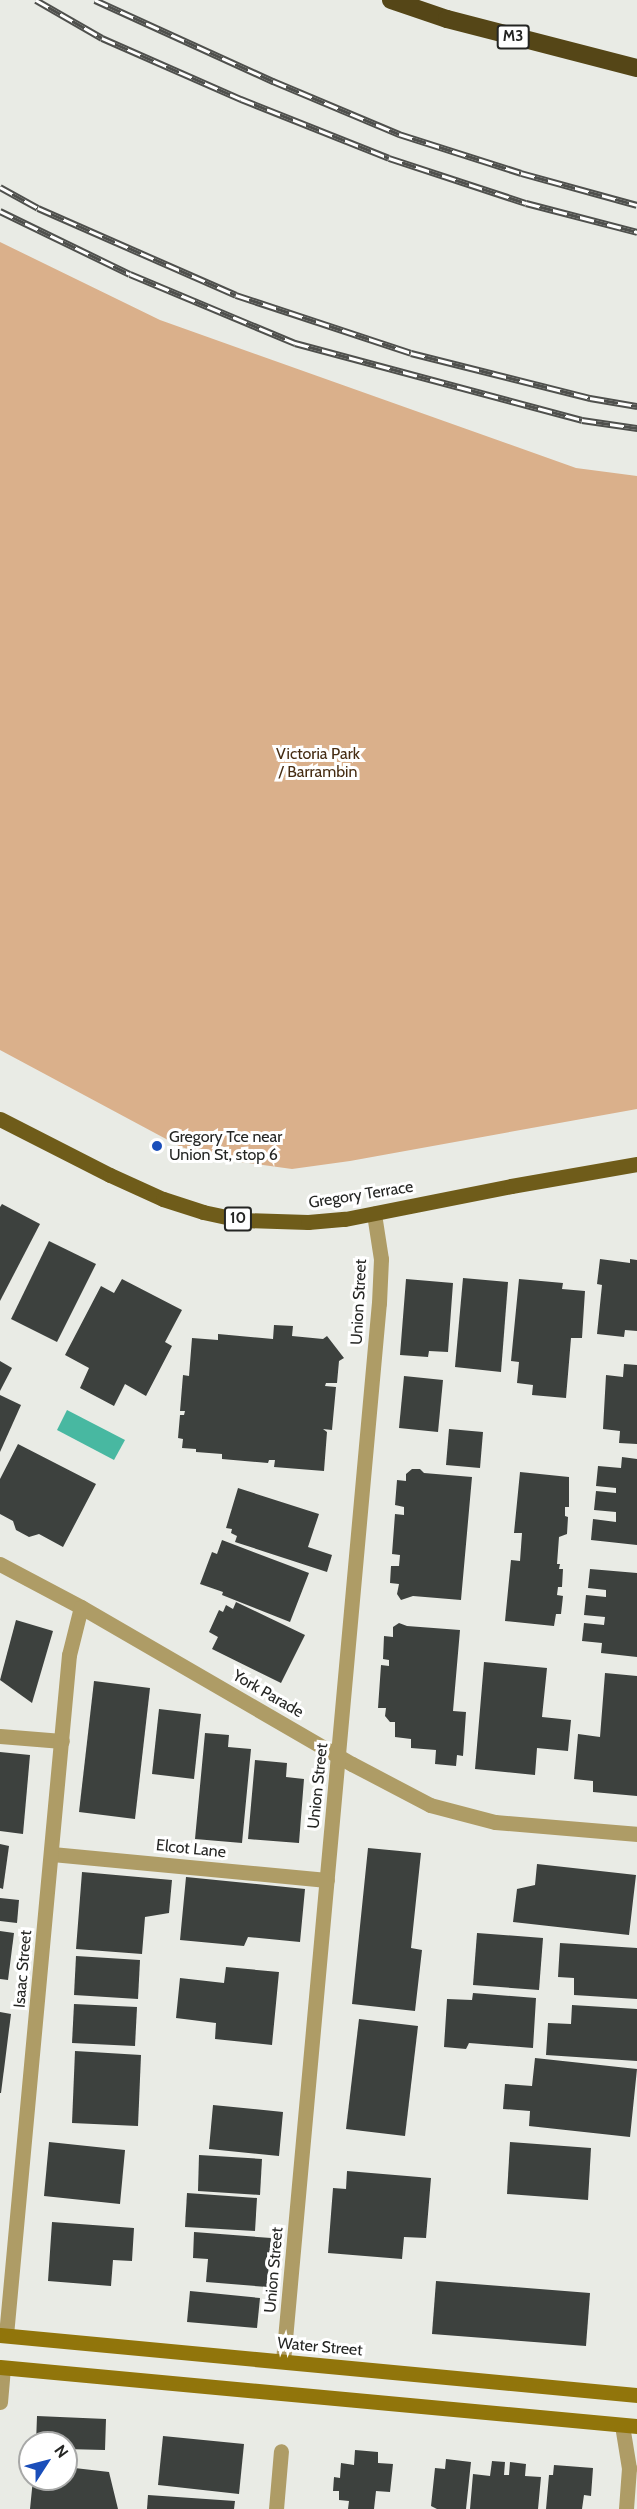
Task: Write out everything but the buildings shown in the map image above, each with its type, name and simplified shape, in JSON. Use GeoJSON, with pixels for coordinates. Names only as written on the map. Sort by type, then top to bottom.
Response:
{"type":"FeatureCollection","features":[{"type":"Feature","properties":{"kind":"highway","name":"M3"},"geometry":{"type":"LineString","coordinates":[[391,0],[447,19],[637,68]]}},
{"type":"Feature","properties":{"kind":"main road","name":"Gregory Terrace"},"geometry":{"type":"LineString","coordinates":[[0,1119],[110,1175],[163,1199],[202,1212],[242,1220],[326,1221],[637,1164]]}},
{"type":"Feature","properties":{"kind":"main road","name":"Water Street"},"geometry":{"type":"LineString","coordinates":[[3,2335],[637,2395]]}},
{"type":"Feature","properties":{"kind":"main road"},"geometry":{"type":"LineString","coordinates":[[2,2367],[630,2425]]}},
{"type":"Feature","properties":{"kind":"street","name":"Union Street"},"geometry":{"type":"LineString","coordinates":[[283,2361],[340,1756],[382,1271],[374,1214]]}},
{"type":"Feature","properties":{"kind":"street","name":"York Parade"},"geometry":{"type":"LineString","coordinates":[[0,1564],[81,1607],[430,1805],[495,1822],[637,1834]]}},
{"type":"Feature","properties":{"kind":"street","name":"Isaac Street"},"geometry":{"type":"LineString","coordinates":[[3,2335],[52,1854],[69,1655],[81,1607]]}},
{"type":"Feature","properties":{"kind":"street"},"geometry":{"type":"LineString","coordinates":[[0,1736],[62,1741]]}},
{"type":"Feature","properties":{"kind":"street","name":"Elcot Lane"},"geometry":{"type":"LineString","coordinates":[[52,1854],[327,1880]]}},
{"type":"Feature","properties":{"kind":"street"},"geometry":{"type":"LineString","coordinates":[[0,2402],[2,2367]]}},
{"type":"Feature","properties":{"kind":"street"},"geometry":{"type":"LineString","coordinates":[[626,2509],[630,2425]]}},
{"type":"Feature","properties":{"kind":"street"},"geometry":{"type":"LineString","coordinates":[[276,2509],[281,2451]]}},
{"type":"Feature","properties":{"kind":"green space","name":"Victoria Park / Barrambin"},"geometry":{"type":"Polygon","coordinates":[[[0,242],[160,320],[576,468],[637,476],[637,1109],[350,1161],[292,1169],[233,1161],[181,1147],[0,1050],[0,242]]]}},
{"type":"Feature","properties":{"kind":"shaded area"},"geometry":{"type":"Polygon","coordinates":[[[67,1410],[125,1440],[114,1460],[57,1430],[67,1410]]]}},
{"type":"Feature","properties":{"kind":"railway"},"geometry":{"type":"LineString","coordinates":[[36,0],[102,38],[241,99],[389,158],[526,203],[637,232]]}},
{"type":"Feature","properties":{"kind":"railway"},"geometry":{"type":"LineString","coordinates":[[95,0],[273,81],[399,134],[521,173],[637,205]]}},
{"type":"Feature","properties":{"kind":"railway"},"geometry":{"type":"LineString","coordinates":[[0,187],[38,208],[236,295],[411,353],[590,398],[637,406]]}},
{"type":"Feature","properties":{"kind":"railway"},"geometry":{"type":"LineString","coordinates":[[0,211],[130,274],[295,343],[582,420],[637,428]]}},
{"type":"Feature","properties":{"kind":"place","name":"Gregory Tce near Union St, stop 6"},"geometry":{"type":"Point","coordinates":[157,1146]}}]}
